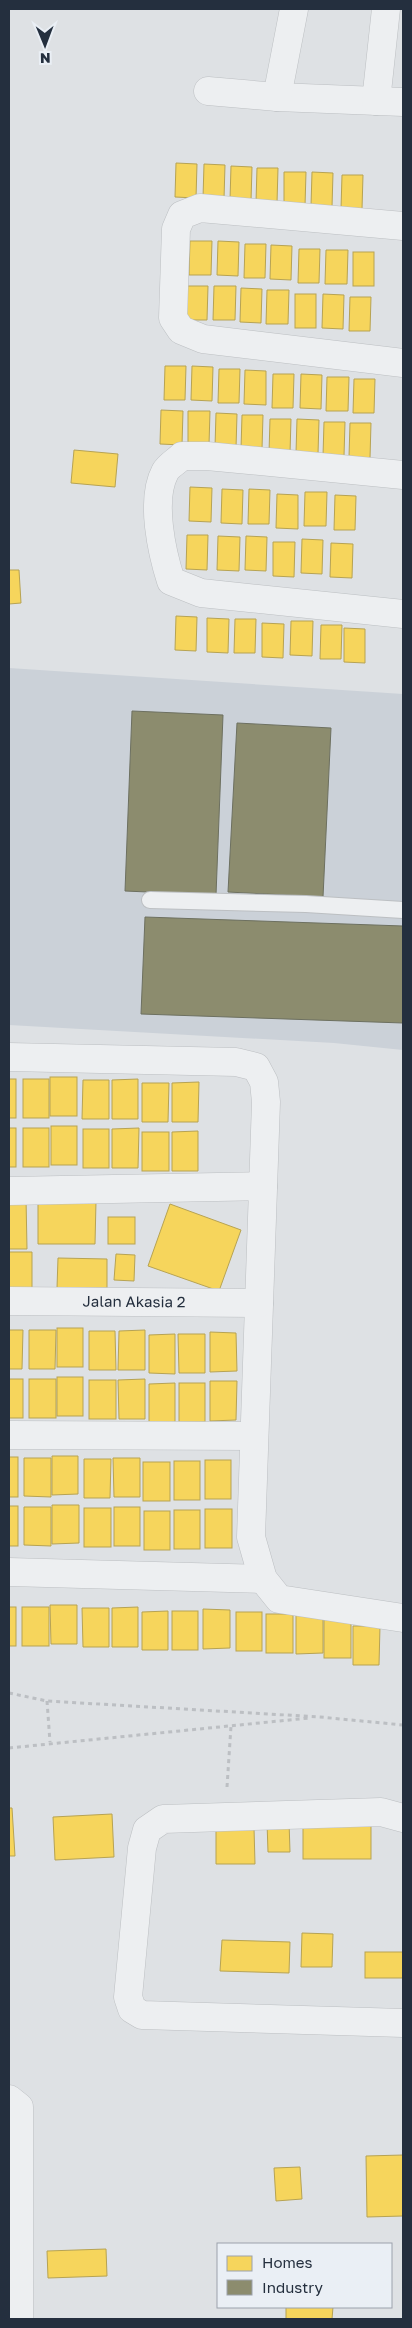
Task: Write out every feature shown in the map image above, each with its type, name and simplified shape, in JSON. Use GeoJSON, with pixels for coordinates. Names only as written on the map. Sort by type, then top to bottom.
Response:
{"type":"FeatureCollection","features":[{"type":"Feature","properties":{"kind":"street"},"geometry":{"type":"LineString","coordinates":[[277,97],[294,9]]}},
{"type":"Feature","properties":{"kind":"street"},"geometry":{"type":"LineString","coordinates":[[376,101],[386,9]]}},
{"type":"Feature","properties":{"kind":"street"},"geometry":{"type":"LineString","coordinates":[[208,91],[277,97],[403,102]]}},
{"type":"Feature","properties":{"kind":"street"},"geometry":{"type":"LineString","coordinates":[[403,226],[200,208],[182,215],[176,229],[174,318],[181,330],[203,339],[403,363]]}},
{"type":"Feature","properties":{"kind":"street"},"geometry":{"type":"LineString","coordinates":[[403,475],[207,456],[182,456],[165,472],[158,496],[162,552],[171,581],[201,593],[403,614]]}},
{"type":"Feature","properties":{"kind":"street"},"geometry":{"type":"LineString","coordinates":[[9,1057],[236,1062],[256,1067],[264,1082],[266,1102],[251,1537],[263,1579],[279,1599],[403,1618]]}},
{"type":"Feature","properties":{"kind":"street"},"geometry":{"type":"LineString","coordinates":[[9,1191],[263,1186]]}},
{"type":"Feature","properties":{"kind":"street","name":"Jalan Akasia 2"},"geometry":{"type":"LineString","coordinates":[[9,1301],[259,1303]]}},
{"type":"Feature","properties":{"kind":"street"},"geometry":{"type":"LineString","coordinates":[[9,1435],[254,1436]]}},
{"type":"Feature","properties":{"kind":"street"},"geometry":{"type":"LineString","coordinates":[[9,1572],[263,1579]]}},
{"type":"Feature","properties":{"kind":"street"},"geometry":{"type":"LineString","coordinates":[[403,1818],[381,1812],[163,1819],[147,1830],[142,1848],[128,1997],[132,2009],[142,2015],[403,2023]]}},
{"type":"Feature","properties":{"kind":"street"},"geometry":{"type":"LineString","coordinates":[[9,2099],[19,2107],[14,2242],[19,2319]]}},
{"type":"Feature","properties":{"kind":"lane"},"geometry":{"type":"LineString","coordinates":[[150,900],[306,904],[403,910]]}},
{"type":"Feature","properties":{"kind":"path"},"geometry":{"type":"LineString","coordinates":[[9,1693],[47,1700],[320,1717],[403,1725]]}},
{"type":"Feature","properties":{"kind":"path"},"geometry":{"type":"LineString","coordinates":[[47,1700],[50,1742]]}},
{"type":"Feature","properties":{"kind":"path"},"geometry":{"type":"LineString","coordinates":[[9,1748],[50,1742],[320,1717]]}},
{"type":"Feature","properties":{"kind":"path"},"geometry":{"type":"LineString","coordinates":[[226,1818],[230,1726]]}},
{"type":"Feature","properties":{"kind":"shaded area"},"geometry":{"type":"Polygon","coordinates":[[[9,668],[403,694],[403,1050],[334,1043],[9,1025],[9,668]]]}},
{"type":"Feature","properties":{"kind":"building: Homes"},"geometry":{"type":"Polygon","coordinates":[[[176,163],[197,164],[196,198],[175,197],[176,163]]]}},
{"type":"Feature","properties":{"kind":"building: Homes"},"geometry":{"type":"Polygon","coordinates":[[[204,164],[225,165],[224,199],[203,198],[204,164]]]}},
{"type":"Feature","properties":{"kind":"building: Homes"},"geometry":{"type":"Polygon","coordinates":[[[231,166],[252,167],[251,201],[230,200],[231,166]]]}},
{"type":"Feature","properties":{"kind":"building: Homes"},"geometry":{"type":"Polygon","coordinates":[[[257,168],[278,168],[277,203],[256,202],[257,168]]]}},
{"type":"Feature","properties":{"kind":"building: Homes"},"geometry":{"type":"Polygon","coordinates":[[[284,172],[306,172],[305,206],[284,206],[284,172]]]}},
{"type":"Feature","properties":{"kind":"building: Homes"},"geometry":{"type":"Polygon","coordinates":[[[312,172],[333,173],[332,207],[311,206],[312,172]]]}},
{"type":"Feature","properties":{"kind":"building: Homes"},"geometry":{"type":"Polygon","coordinates":[[[342,175],[363,175],[362,209],[341,209],[342,175]]]}},
{"type":"Feature","properties":{"kind":"building: Homes"},"geometry":{"type":"Polygon","coordinates":[[[190,241],[212,241],[211,275],[189,275],[190,241]]]}},
{"type":"Feature","properties":{"kind":"building: Homes"},"geometry":{"type":"Polygon","coordinates":[[[218,241],[239,242],[238,276],[217,275],[218,241]]]}},
{"type":"Feature","properties":{"kind":"building: Homes"},"geometry":{"type":"Polygon","coordinates":[[[245,244],[266,244],[265,278],[244,278],[245,244]]]}},
{"type":"Feature","properties":{"kind":"building: Homes"},"geometry":{"type":"Polygon","coordinates":[[[271,245],[292,246],[291,280],[270,279],[271,245]]]}},
{"type":"Feature","properties":{"kind":"building: Homes"},"geometry":{"type":"Polygon","coordinates":[[[299,249],[320,249],[319,283],[298,283],[299,249]]]}},
{"type":"Feature","properties":{"kind":"building: Homes"},"geometry":{"type":"Polygon","coordinates":[[[326,250],[348,250],[347,284],[325,284],[326,250]]]}},
{"type":"Feature","properties":{"kind":"building: Homes"},"geometry":{"type":"Polygon","coordinates":[[[353,252],[374,252],[374,286],[353,286],[353,252]]]}},
{"type":"Feature","properties":{"kind":"building: Homes"},"geometry":{"type":"Polygon","coordinates":[[[187,286],[208,286],[207,320],[186,320],[187,286]]]}},
{"type":"Feature","properties":{"kind":"building: Homes"},"geometry":{"type":"Polygon","coordinates":[[[214,286],[236,286],[235,320],[213,320],[214,286]]]}},
{"type":"Feature","properties":{"kind":"building: Homes"},"geometry":{"type":"Polygon","coordinates":[[[241,288],[262,289],[261,323],[240,322],[241,288]]]}},
{"type":"Feature","properties":{"kind":"building: Homes"},"geometry":{"type":"Polygon","coordinates":[[[267,290],[289,290],[288,324],[266,324],[267,290]]]}},
{"type":"Feature","properties":{"kind":"building: Homes"},"geometry":{"type":"Polygon","coordinates":[[[295,294],[316,294],[316,328],[295,328],[295,294]]]}},
{"type":"Feature","properties":{"kind":"building: Homes"},"geometry":{"type":"Polygon","coordinates":[[[323,294],[344,295],[343,329],[322,328],[323,294]]]}},
{"type":"Feature","properties":{"kind":"building: Homes"},"geometry":{"type":"Polygon","coordinates":[[[350,297],[371,297],[370,331],[349,331],[350,297]]]}},
{"type":"Feature","properties":{"kind":"building: Homes"},"geometry":{"type":"Polygon","coordinates":[[[165,366],[186,366],[185,400],[164,400],[165,366]]]}},
{"type":"Feature","properties":{"kind":"building: Homes"},"geometry":{"type":"Polygon","coordinates":[[[192,366],[213,367],[212,401],[191,400],[192,366]]]}},
{"type":"Feature","properties":{"kind":"building: Homes"},"geometry":{"type":"Polygon","coordinates":[[[219,369],[240,369],[239,403],[218,403],[219,369]]]}},
{"type":"Feature","properties":{"kind":"building: Homes"},"geometry":{"type":"Polygon","coordinates":[[[245,370],[266,371],[266,405],[244,404],[245,370]]]}},
{"type":"Feature","properties":{"kind":"building: Homes"},"geometry":{"type":"Polygon","coordinates":[[[273,374],[294,374],[293,408],[272,408],[273,374]]]}},
{"type":"Feature","properties":{"kind":"building: Homes"},"geometry":{"type":"Polygon","coordinates":[[[301,374],[322,375],[321,409],[300,408],[301,374]]]}},
{"type":"Feature","properties":{"kind":"building: Homes"},"geometry":{"type":"Polygon","coordinates":[[[327,377],[349,377],[348,411],[326,411],[327,377]]]}},
{"type":"Feature","properties":{"kind":"building: Homes"},"geometry":{"type":"Polygon","coordinates":[[[354,379],[375,379],[374,413],[353,413],[354,379]]]}},
{"type":"Feature","properties":{"kind":"building: Homes"},"geometry":{"type":"Polygon","coordinates":[[[161,410],[183,411],[182,445],[160,444],[161,410]]]}},
{"type":"Feature","properties":{"kind":"building: Homes"},"geometry":{"type":"Polygon","coordinates":[[[188,411],[210,411],[209,445],[188,445],[188,411]]]}},
{"type":"Feature","properties":{"kind":"building: Homes"},"geometry":{"type":"Polygon","coordinates":[[[216,413],[237,414],[236,448],[215,447],[216,413]]]}},
{"type":"Feature","properties":{"kind":"building: Homes"},"geometry":{"type":"Polygon","coordinates":[[[242,415],[263,415],[262,449],[241,449],[242,415]]]}},
{"type":"Feature","properties":{"kind":"building: Homes"},"geometry":{"type":"Polygon","coordinates":[[[270,419],[291,419],[290,453],[269,453],[270,419]]]}},
{"type":"Feature","properties":{"kind":"building: Homes"},"geometry":{"type":"Polygon","coordinates":[[[297,419],[319,420],[318,454],[296,453],[297,419]]]}},
{"type":"Feature","properties":{"kind":"building: Homes"},"geometry":{"type":"Polygon","coordinates":[[[324,422],[345,422],[344,456],[323,456],[324,422]]]}},
{"type":"Feature","properties":{"kind":"building: Homes"},"geometry":{"type":"Polygon","coordinates":[[[350,423],[371,423],[370,458],[349,457],[350,423]]]}},
{"type":"Feature","properties":{"kind":"building: Homes"},"geometry":{"type":"Polygon","coordinates":[[[74,450],[118,454],[115,487],[71,483],[74,450]]]}},
{"type":"Feature","properties":{"kind":"building: Homes"},"geometry":{"type":"Polygon","coordinates":[[[190,487],[212,488],[211,522],[189,521],[190,487]]]}},
{"type":"Feature","properties":{"kind":"building: Homes"},"geometry":{"type":"Polygon","coordinates":[[[222,489],[243,490],[242,524],[221,523],[222,489]]]}},
{"type":"Feature","properties":{"kind":"building: Homes"},"geometry":{"type":"Polygon","coordinates":[[[249,489],[270,490],[269,524],[248,524],[249,489]]]}},
{"type":"Feature","properties":{"kind":"building: Homes"},"geometry":{"type":"Polygon","coordinates":[[[305,492],[327,492],[326,526],[304,526],[305,492]]]}},
{"type":"Feature","properties":{"kind":"building: Homes"},"geometry":{"type":"Polygon","coordinates":[[[277,494],[298,495],[298,529],[276,528],[277,494]]]}},
{"type":"Feature","properties":{"kind":"building: Homes"},"geometry":{"type":"Polygon","coordinates":[[[335,495],[356,496],[355,530],[334,530],[335,495]]]}},
{"type":"Feature","properties":{"kind":"building: Homes"},"geometry":{"type":"Polygon","coordinates":[[[187,535],[208,535],[207,570],[186,569],[187,535]]]}},
{"type":"Feature","properties":{"kind":"building: Homes"},"geometry":{"type":"Polygon","coordinates":[[[218,536],[240,537],[239,571],[217,570],[218,536]]]}},
{"type":"Feature","properties":{"kind":"building: Homes"},"geometry":{"type":"Polygon","coordinates":[[[246,536],[267,537],[266,571],[245,570],[246,536]]]}},
{"type":"Feature","properties":{"kind":"building: Homes"},"geometry":{"type":"Polygon","coordinates":[[[302,539],[323,540],[322,574],[301,573],[302,539]]]}},
{"type":"Feature","properties":{"kind":"building: Homes"},"geometry":{"type":"Polygon","coordinates":[[[273,542],[295,542],[294,577],[273,576],[273,542]]]}},
{"type":"Feature","properties":{"kind":"building: Homes"},"geometry":{"type":"Polygon","coordinates":[[[331,543],[353,544],[352,578],[330,577],[331,543]]]}},
{"type":"Feature","properties":{"kind":"building: Homes"},"geometry":{"type":"Polygon","coordinates":[[[9,570],[19,570],[21,603],[9,604],[9,570]]]}},
{"type":"Feature","properties":{"kind":"building: Homes"},"geometry":{"type":"Polygon","coordinates":[[[176,616],[197,617],[196,651],[175,650],[176,616]]]}},
{"type":"Feature","properties":{"kind":"building: Homes"},"geometry":{"type":"Polygon","coordinates":[[[207,618],[229,619],[228,653],[207,652],[207,618]]]}},
{"type":"Feature","properties":{"kind":"building: Homes"},"geometry":{"type":"Polygon","coordinates":[[[235,619],[256,619],[255,653],[234,653],[235,619]]]}},
{"type":"Feature","properties":{"kind":"building: Homes"},"geometry":{"type":"Polygon","coordinates":[[[291,621],[313,621],[312,656],[290,655],[291,621]]]}},
{"type":"Feature","properties":{"kind":"building: Homes"},"geometry":{"type":"Polygon","coordinates":[[[262,623],[284,624],[283,658],[262,657],[262,623]]]}},
{"type":"Feature","properties":{"kind":"building: Homes"},"geometry":{"type":"Polygon","coordinates":[[[321,625],[342,625],[341,659],[320,659],[321,625]]]}},
{"type":"Feature","properties":{"kind":"building: Homes"},"geometry":{"type":"Polygon","coordinates":[[[344,628],[365,629],[365,663],[344,662],[344,628]]]}},
{"type":"Feature","properties":{"kind":"building: Homes"},"geometry":{"type":"Polygon","coordinates":[[[50,1077],[77,1077],[77,1116],[50,1116],[50,1077]]]}},
{"type":"Feature","properties":{"kind":"building: Homes"},"geometry":{"type":"Polygon","coordinates":[[[9,1079],[16,1079],[16,1118],[9,1118],[9,1079]]]}},
{"type":"Feature","properties":{"kind":"building: Homes"},"geometry":{"type":"Polygon","coordinates":[[[23,1079],[49,1079],[49,1118],[23,1118],[23,1079]]]}},
{"type":"Feature","properties":{"kind":"building: Homes"},"geometry":{"type":"Polygon","coordinates":[[[138,1079],[138,1119],[112,1119],[112,1080],[138,1079]]]}},
{"type":"Feature","properties":{"kind":"building: Homes"},"geometry":{"type":"Polygon","coordinates":[[[83,1080],[109,1080],[109,1119],[82,1119],[83,1080]]]}},
{"type":"Feature","properties":{"kind":"building: Homes"},"geometry":{"type":"Polygon","coordinates":[[[199,1082],[198,1122],[172,1122],[172,1083],[199,1082]]]}},
{"type":"Feature","properties":{"kind":"building: Homes"},"geometry":{"type":"Polygon","coordinates":[[[142,1083],[169,1083],[168,1122],[142,1122],[142,1083]]]}},
{"type":"Feature","properties":{"kind":"building: Homes"},"geometry":{"type":"Polygon","coordinates":[[[51,1126],[77,1126],[77,1165],[51,1165],[51,1126]]]}},
{"type":"Feature","properties":{"kind":"building: Homes"},"geometry":{"type":"Polygon","coordinates":[[[9,1128],[16,1128],[16,1167],[9,1167],[9,1128]]]}},
{"type":"Feature","properties":{"kind":"building: Homes"},"geometry":{"type":"Polygon","coordinates":[[[23,1128],[49,1128],[49,1167],[23,1167],[23,1128]]]}},
{"type":"Feature","properties":{"kind":"building: Homes"},"geometry":{"type":"Polygon","coordinates":[[[139,1128],[138,1168],[112,1168],[112,1129],[139,1128]]]}},
{"type":"Feature","properties":{"kind":"building: Homes"},"geometry":{"type":"Polygon","coordinates":[[[83,1129],[109,1129],[109,1168],[83,1168],[83,1129]]]}},
{"type":"Feature","properties":{"kind":"building: Homes"},"geometry":{"type":"Polygon","coordinates":[[[198,1131],[198,1171],[172,1171],[172,1132],[198,1131]]]}},
{"type":"Feature","properties":{"kind":"building: Homes"},"geometry":{"type":"Polygon","coordinates":[[[142,1132],[169,1132],[169,1171],[142,1171],[142,1132]]]}},
{"type":"Feature","properties":{"kind":"building: Homes"},"geometry":{"type":"Polygon","coordinates":[[[9,1198],[26,1198],[27,1249],[9,1249],[9,1198]]]}},
{"type":"Feature","properties":{"kind":"building: Homes"},"geometry":{"type":"Polygon","coordinates":[[[38,1201],[96,1201],[95,1244],[38,1244],[38,1201]]]}},
{"type":"Feature","properties":{"kind":"building: Homes"},"geometry":{"type":"Polygon","coordinates":[[[170,1204],[241,1230],[219,1291],[148,1266],[170,1204]]]}},
{"type":"Feature","properties":{"kind":"building: Homes"},"geometry":{"type":"Polygon","coordinates":[[[108,1217],[135,1217],[135,1244],[108,1244],[108,1217]]]}},
{"type":"Feature","properties":{"kind":"building: Homes"},"geometry":{"type":"Polygon","coordinates":[[[9,1252],[32,1252],[32,1298],[9,1299],[9,1252]]]}},
{"type":"Feature","properties":{"kind":"building: Homes"},"geometry":{"type":"Polygon","coordinates":[[[116,1254],[135,1255],[134,1281],[114,1280],[116,1254]]]}},
{"type":"Feature","properties":{"kind":"building: Homes"},"geometry":{"type":"Polygon","coordinates":[[[58,1258],[107,1259],[107,1288],[57,1288],[58,1258]]]}},
{"type":"Feature","properties":{"kind":"building: Homes"},"geometry":{"type":"Polygon","coordinates":[[[57,1328],[83,1328],[83,1367],[57,1367],[57,1328]]]}},
{"type":"Feature","properties":{"kind":"building: Homes"},"geometry":{"type":"Polygon","coordinates":[[[9,1330],[23,1330],[22,1369],[9,1369],[9,1330]]]}},
{"type":"Feature","properties":{"kind":"building: Homes"},"geometry":{"type":"Polygon","coordinates":[[[29,1330],[56,1330],[55,1369],[29,1369],[29,1330]]]}},
{"type":"Feature","properties":{"kind":"building: Homes"},"geometry":{"type":"Polygon","coordinates":[[[145,1330],[145,1370],[118,1370],[119,1331],[145,1330]]]}},
{"type":"Feature","properties":{"kind":"building: Homes"},"geometry":{"type":"Polygon","coordinates":[[[89,1331],[115,1331],[116,1370],[89,1370],[89,1331]]]}},
{"type":"Feature","properties":{"kind":"building: Homes"},"geometry":{"type":"Polygon","coordinates":[[[210,1332],[236,1333],[237,1371],[210,1372],[210,1332]]]}},
{"type":"Feature","properties":{"kind":"building: Homes"},"geometry":{"type":"Polygon","coordinates":[[[175,1334],[175,1374],[149,1373],[149,1335],[175,1334]]]}},
{"type":"Feature","properties":{"kind":"building: Homes"},"geometry":{"type":"Polygon","coordinates":[[[178,1334],[205,1334],[205,1373],[179,1373],[178,1334]]]}},
{"type":"Feature","properties":{"kind":"building: Homes"},"geometry":{"type":"Polygon","coordinates":[[[57,1377],[83,1377],[83,1416],[57,1416],[57,1377]]]}},
{"type":"Feature","properties":{"kind":"building: Homes"},"geometry":{"type":"Polygon","coordinates":[[[9,1379],[23,1379],[23,1418],[9,1418],[9,1379]]]}},
{"type":"Feature","properties":{"kind":"building: Homes"},"geometry":{"type":"Polygon","coordinates":[[[29,1379],[56,1379],[56,1418],[29,1418],[29,1379]]]}},
{"type":"Feature","properties":{"kind":"building: Homes"},"geometry":{"type":"Polygon","coordinates":[[[145,1379],[145,1419],[119,1419],[118,1380],[145,1379]]]}},
{"type":"Feature","properties":{"kind":"building: Homes"},"geometry":{"type":"Polygon","coordinates":[[[89,1380],[116,1380],[116,1419],[89,1419],[89,1380]]]}},
{"type":"Feature","properties":{"kind":"building: Homes"},"geometry":{"type":"Polygon","coordinates":[[[210,1381],[237,1381],[236,1420],[210,1421],[210,1381]]]}},
{"type":"Feature","properties":{"kind":"building: Homes"},"geometry":{"type":"Polygon","coordinates":[[[175,1383],[175,1423],[149,1422],[149,1384],[175,1383]]]}},
{"type":"Feature","properties":{"kind":"building: Homes"},"geometry":{"type":"Polygon","coordinates":[[[179,1383],[205,1383],[205,1422],[179,1422],[179,1383]]]}},
{"type":"Feature","properties":{"kind":"building: Homes"},"geometry":{"type":"Polygon","coordinates":[[[52,1456],[78,1456],[78,1494],[52,1495],[52,1456]]]}},
{"type":"Feature","properties":{"kind":"building: Homes"},"geometry":{"type":"Polygon","coordinates":[[[9,1457],[18,1457],[18,1497],[9,1497],[9,1457]]]}},
{"type":"Feature","properties":{"kind":"building: Homes"},"geometry":{"type":"Polygon","coordinates":[[[24,1458],[51,1458],[51,1497],[24,1496],[24,1458]]]}},
{"type":"Feature","properties":{"kind":"building: Homes"},"geometry":{"type":"Polygon","coordinates":[[[113,1458],[140,1458],[140,1497],[114,1497],[113,1458]]]}},
{"type":"Feature","properties":{"kind":"building: Homes"},"geometry":{"type":"Polygon","coordinates":[[[84,1459],[111,1459],[110,1498],[84,1498],[84,1459]]]}},
{"type":"Feature","properties":{"kind":"building: Homes"},"geometry":{"type":"Polygon","coordinates":[[[205,1460],[231,1460],[231,1499],[205,1499],[205,1460]]]}},
{"type":"Feature","properties":{"kind":"building: Homes"},"geometry":{"type":"Polygon","coordinates":[[[174,1461],[200,1461],[200,1500],[174,1500],[174,1461]]]}},
{"type":"Feature","properties":{"kind":"building: Homes"},"geometry":{"type":"Polygon","coordinates":[[[143,1462],[170,1462],[170,1501],[143,1501],[143,1462]]]}},
{"type":"Feature","properties":{"kind":"building: Homes"},"geometry":{"type":"Polygon","coordinates":[[[52,1505],[79,1505],[79,1543],[52,1544],[52,1505]]]}},
{"type":"Feature","properties":{"kind":"building: Homes"},"geometry":{"type":"Polygon","coordinates":[[[9,1506],[18,1506],[18,1546],[9,1546],[9,1506]]]}},
{"type":"Feature","properties":{"kind":"building: Homes"},"geometry":{"type":"Polygon","coordinates":[[[24,1507],[51,1507],[51,1546],[24,1545],[24,1507]]]}},
{"type":"Feature","properties":{"kind":"building: Homes"},"geometry":{"type":"Polygon","coordinates":[[[114,1507],[140,1507],[140,1546],[114,1546],[114,1507]]]}},
{"type":"Feature","properties":{"kind":"building: Homes"},"geometry":{"type":"Polygon","coordinates":[[[84,1508],[111,1508],[111,1547],[84,1547],[84,1508]]]}},
{"type":"Feature","properties":{"kind":"building: Homes"},"geometry":{"type":"Polygon","coordinates":[[[205,1509],[232,1509],[232,1548],[205,1548],[205,1509]]]}},
{"type":"Feature","properties":{"kind":"building: Homes"},"geometry":{"type":"Polygon","coordinates":[[[174,1510],[200,1510],[200,1549],[174,1549],[174,1510]]]}},
{"type":"Feature","properties":{"kind":"building: Homes"},"geometry":{"type":"Polygon","coordinates":[[[144,1511],[170,1511],[170,1550],[144,1550],[144,1511]]]}},
{"type":"Feature","properties":{"kind":"building: Homes"},"geometry":{"type":"Polygon","coordinates":[[[50,1605],[77,1605],[77,1644],[51,1644],[50,1605]]]}},
{"type":"Feature","properties":{"kind":"building: Homes"},"geometry":{"type":"Polygon","coordinates":[[[9,1607],[16,1607],[16,1646],[9,1646],[9,1607]]]}},
{"type":"Feature","properties":{"kind":"building: Homes"},"geometry":{"type":"Polygon","coordinates":[[[22,1607],[49,1607],[49,1646],[22,1646],[22,1607]]]}},
{"type":"Feature","properties":{"kind":"building: Homes"},"geometry":{"type":"Polygon","coordinates":[[[138,1607],[138,1647],[112,1647],[112,1608],[138,1607]]]}},
{"type":"Feature","properties":{"kind":"building: Homes"},"geometry":{"type":"Polygon","coordinates":[[[82,1608],[109,1608],[109,1647],[83,1647],[82,1608]]]}},
{"type":"Feature","properties":{"kind":"building: Homes"},"geometry":{"type":"Polygon","coordinates":[[[203,1609],[230,1610],[230,1648],[203,1649],[203,1609]]]}},
{"type":"Feature","properties":{"kind":"building: Homes"},"geometry":{"type":"Polygon","coordinates":[[[168,1611],[168,1650],[142,1650],[142,1612],[168,1611]]]}},
{"type":"Feature","properties":{"kind":"building: Homes"},"geometry":{"type":"Polygon","coordinates":[[[172,1611],[198,1611],[198,1650],[172,1650],[172,1611]]]}},
{"type":"Feature","properties":{"kind":"building: Homes"},"geometry":{"type":"Polygon","coordinates":[[[236,1612],[262,1612],[262,1651],[236,1651],[236,1612]]]}},
{"type":"Feature","properties":{"kind":"building: Homes"},"geometry":{"type":"Polygon","coordinates":[[[266,1614],[293,1614],[293,1653],[266,1653],[266,1614]]]}},
{"type":"Feature","properties":{"kind":"building: Homes"},"geometry":{"type":"Polygon","coordinates":[[[296,1614],[323,1614],[323,1653],[296,1654],[296,1614]]]}},
{"type":"Feature","properties":{"kind":"building: Homes"},"geometry":{"type":"Polygon","coordinates":[[[324,1619],[351,1619],[351,1658],[324,1658],[324,1619]]]}},
{"type":"Feature","properties":{"kind":"building: Homes"},"geometry":{"type":"Polygon","coordinates":[[[353,1626],[380,1626],[379,1665],[353,1665],[353,1626]]]}},
{"type":"Feature","properties":{"kind":"building: Homes"},"geometry":{"type":"Polygon","coordinates":[[[9,1808],[12,1808],[15,1856],[9,1856],[9,1808]]]}},
{"type":"Feature","properties":{"kind":"building: Homes"},"geometry":{"type":"Polygon","coordinates":[[[112,1814],[114,1857],[55,1860],[53,1817],[112,1814]]]}},
{"type":"Feature","properties":{"kind":"building: Homes"},"geometry":{"type":"Polygon","coordinates":[[[303,1820],[371,1820],[371,1859],[303,1859],[303,1820]]]}},
{"type":"Feature","properties":{"kind":"building: Homes"},"geometry":{"type":"Polygon","coordinates":[[[289,1821],[290,1852],[268,1852],[267,1822],[289,1821]]]}},
{"type":"Feature","properties":{"kind":"building: Homes"},"geometry":{"type":"Polygon","coordinates":[[[254,1828],[255,1864],[216,1864],[216,1829],[254,1828]]]}},
{"type":"Feature","properties":{"kind":"building: Homes"},"geometry":{"type":"Polygon","coordinates":[[[302,1933],[333,1934],[332,1967],[301,1967],[302,1933]]]}},
{"type":"Feature","properties":{"kind":"building: Homes"},"geometry":{"type":"Polygon","coordinates":[[[222,1940],[290,1942],[289,1973],[220,1971],[222,1940]]]}},
{"type":"Feature","properties":{"kind":"building: Homes"},"geometry":{"type":"Polygon","coordinates":[[[365,1952],[403,1952],[403,1978],[365,1978],[365,1952]]]}},
{"type":"Feature","properties":{"kind":"building: Homes"},"geometry":{"type":"Polygon","coordinates":[[[403,2155],[403,2216],[367,2217],[366,2156],[403,2155]]]}},
{"type":"Feature","properties":{"kind":"building: Homes"},"geometry":{"type":"Polygon","coordinates":[[[300,2167],[302,2199],[276,2201],[274,2168],[300,2167]]]}},
{"type":"Feature","properties":{"kind":"building: Homes"},"geometry":{"type":"Polygon","coordinates":[[[106,2249],[107,2276],[48,2278],[47,2251],[106,2249]]]}},
{"type":"Feature","properties":{"kind":"building: Homes"},"geometry":{"type":"Polygon","coordinates":[[[286,2308],[333,2308],[332,2319],[286,2319],[286,2308]]]}},
{"type":"Feature","properties":{"kind":"building: Industry"},"geometry":{"type":"Polygon","coordinates":[[[132,711],[223,715],[216,895],[125,891],[132,711]]]}},
{"type":"Feature","properties":{"kind":"building: Industry"},"geometry":{"type":"Polygon","coordinates":[[[237,723],[331,728],[323,897],[228,892],[237,723]]]}},
{"type":"Feature","properties":{"kind":"building: Industry"},"geometry":{"type":"Polygon","coordinates":[[[145,917],[403,926],[403,1023],[141,1014],[145,917]]]}}]}
